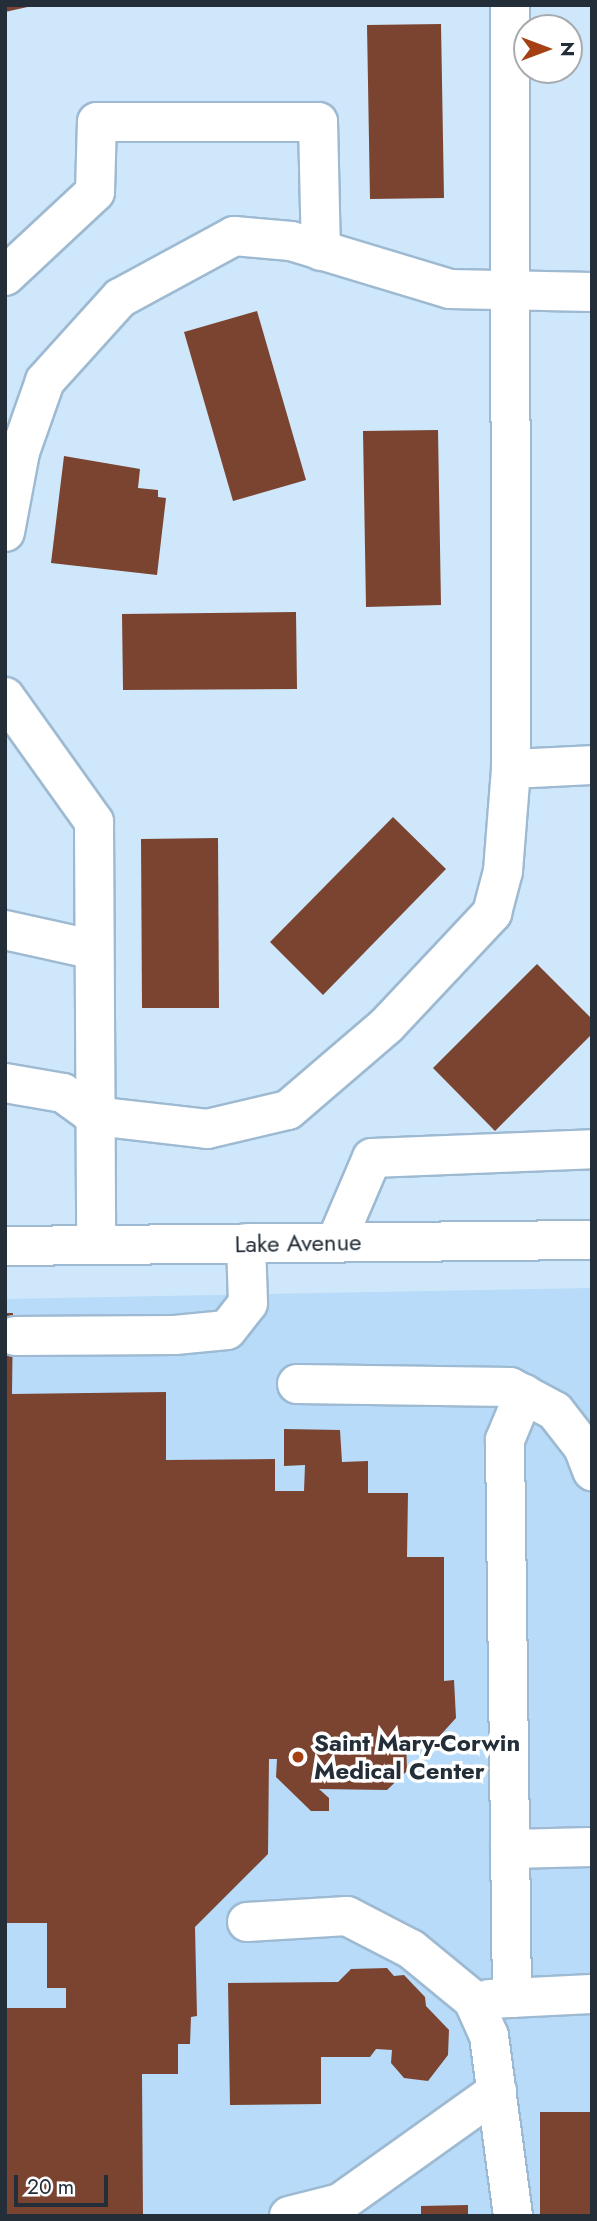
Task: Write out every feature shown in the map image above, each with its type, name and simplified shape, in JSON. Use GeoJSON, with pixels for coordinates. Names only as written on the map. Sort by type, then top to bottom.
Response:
{"type":"FeatureCollection","features":[{"type":"Feature","properties":{"kind":"main road"},"geometry":{"type":"LineString","coordinates":[[5,1083],[63,1093],[95,1116],[207,1129],[288,1110],[344,1064],[492,913],[503,871],[511,769],[507,293],[510,5]]}},
{"type":"Feature","properties":{"kind":"main road"},"geometry":{"type":"LineString","coordinates":[[5,276],[95,192],[97,122],[318,122],[321,251]]}},
{"type":"Feature","properties":{"kind":"main road"},"geometry":{"type":"LineString","coordinates":[[5,532],[20,452],[45,382],[120,298],[234,236],[291,241],[450,289],[507,293],[592,292]]}},
{"type":"Feature","properties":{"kind":"main road"},"geometry":{"type":"LineString","coordinates":[[5,697],[94,822],[92,949],[96,1244]]}},
{"type":"Feature","properties":{"kind":"main road"},"geometry":{"type":"LineString","coordinates":[[511,769],[592,765]]}},
{"type":"Feature","properties":{"kind":"main road"},"geometry":{"type":"LineString","coordinates":[[5,930],[92,949]]}},
{"type":"Feature","properties":{"kind":"main road"},"geometry":{"type":"LineString","coordinates":[[336,1242],[372,1158],[592,1149]]}},
{"type":"Feature","properties":{"kind":"main road","name":"Lake Avenue"},"geometry":{"type":"LineString","coordinates":[[5,1246],[592,1240]]}},
{"type":"Feature","properties":{"kind":"main road"},"geometry":{"type":"LineString","coordinates":[[15,1336],[175,1335],[228,1330],[248,1303],[246,1243]]}},
{"type":"Feature","properties":{"kind":"main road"},"geometry":{"type":"LineString","coordinates":[[297,1384],[510,1387],[555,1411],[583,1447],[592,1471]]}},
{"type":"Feature","properties":{"kind":"main road"},"geometry":{"type":"LineString","coordinates":[[512,1998],[505,1440],[524,1394]]}},
{"type":"Feature","properties":{"kind":"main road"},"geometry":{"type":"LineString","coordinates":[[510,1849],[592,1847]]}},
{"type":"Feature","properties":{"kind":"main road"},"geometry":{"type":"LineString","coordinates":[[247,1922],[347,1916],[411,1949],[473,2000],[489,2036],[513,2216]]}},
{"type":"Feature","properties":{"kind":"main road"},"geometry":{"type":"LineString","coordinates":[[473,2000],[592,1994]]}},
{"type":"Feature","properties":{"kind":"main road"},"geometry":{"type":"LineString","coordinates":[[289,2216],[340,2203],[497,2091]]}},
{"type":"Feature","properties":{"kind":"shaded area","name":"Saint Mary-Corwin Medical Center"},"geometry":{"type":"Polygon","coordinates":[[[592,1288],[592,2216],[5,2216],[5,1299],[592,1288]]]}},
{"type":"Feature","properties":{"kind":"building"},"geometry":{"type":"Polygon","coordinates":[[[5,5],[32,5],[32,6],[5,12],[5,5]]]}},
{"type":"Feature","properties":{"kind":"building"},"geometry":{"type":"Polygon","coordinates":[[[441,24],[444,198],[370,199],[367,25],[441,24]]]}},
{"type":"Feature","properties":{"kind":"building"},"geometry":{"type":"Polygon","coordinates":[[[257,311],[306,480],[233,501],[184,332],[257,311]]]}},
{"type":"Feature","properties":{"kind":"building"},"geometry":{"type":"Polygon","coordinates":[[[438,430],[441,605],[366,607],[363,431],[438,430]]]}},
{"type":"Feature","properties":{"kind":"building"},"geometry":{"type":"Polygon","coordinates":[[[64,456],[140,469],[138,488],[158,490],[158,497],[166,498],[157,575],[51,563],[64,456]]]}},
{"type":"Feature","properties":{"kind":"building"},"geometry":{"type":"Polygon","coordinates":[[[296,612],[297,689],[123,690],[122,614],[296,612]]]}},
{"type":"Feature","properties":{"kind":"building"},"geometry":{"type":"Polygon","coordinates":[[[393,817],[446,869],[323,995],[270,942],[393,817]]]}},
{"type":"Feature","properties":{"kind":"building"},"geometry":{"type":"Polygon","coordinates":[[[218,838],[219,1008],[142,1008],[141,839],[218,838]]]}},
{"type":"Feature","properties":{"kind":"building"},"geometry":{"type":"Polygon","coordinates":[[[537,964],[592,1019],[592,1034],[495,1131],[433,1068],[537,964]]]}},
{"type":"Feature","properties":{"kind":"building"},"geometry":{"type":"Polygon","coordinates":[[[5,1313],[13,1313],[12,1394],[166,1392],[166,1460],[275,1459],[275,1491],[304,1491],[305,1465],[284,1466],[284,1429],[340,1430],[342,1462],[368,1461],[368,1493],[408,1493],[407,1557],[444,1557],[444,1681],[454,1680],[456,1718],[436,1740],[406,1740],[407,1771],[387,1790],[319,1789],[329,1798],[329,1811],[311,1811],[276,1777],[277,1759],[269,1759],[268,1854],[195,1927],[197,2016],[191,2017],[190,2044],[178,2044],[178,2074],[142,2074],[143,2216],[5,2216],[5,2008],[66,2008],[66,1988],[47,1988],[47,1923],[5,1923],[5,1313]]]}},
{"type":"Feature","properties":{"kind":"building"},"geometry":{"type":"Polygon","coordinates":[[[387,1968],[394,1976],[404,1975],[425,1997],[426,2006],[449,2030],[448,2055],[428,2081],[404,2078],[391,2063],[392,2050],[376,2049],[370,2057],[321,2057],[321,2104],[230,2105],[228,1983],[338,1982],[351,1969],[387,1968]]]}},
{"type":"Feature","properties":{"kind":"building"},"geometry":{"type":"Polygon","coordinates":[[[540,2112],[592,2112],[592,2216],[540,2216],[540,2112]]]}},
{"type":"Feature","properties":{"kind":"building"},"geometry":{"type":"Polygon","coordinates":[[[468,2205],[468,2216],[421,2216],[421,2206],[468,2205]]]}},
{"type":"Feature","properties":{"kind":"place","name":"Saint Mary-Corwin Medical Center"},"geometry":{"type":"Point","coordinates":[298,1757]}}]}
